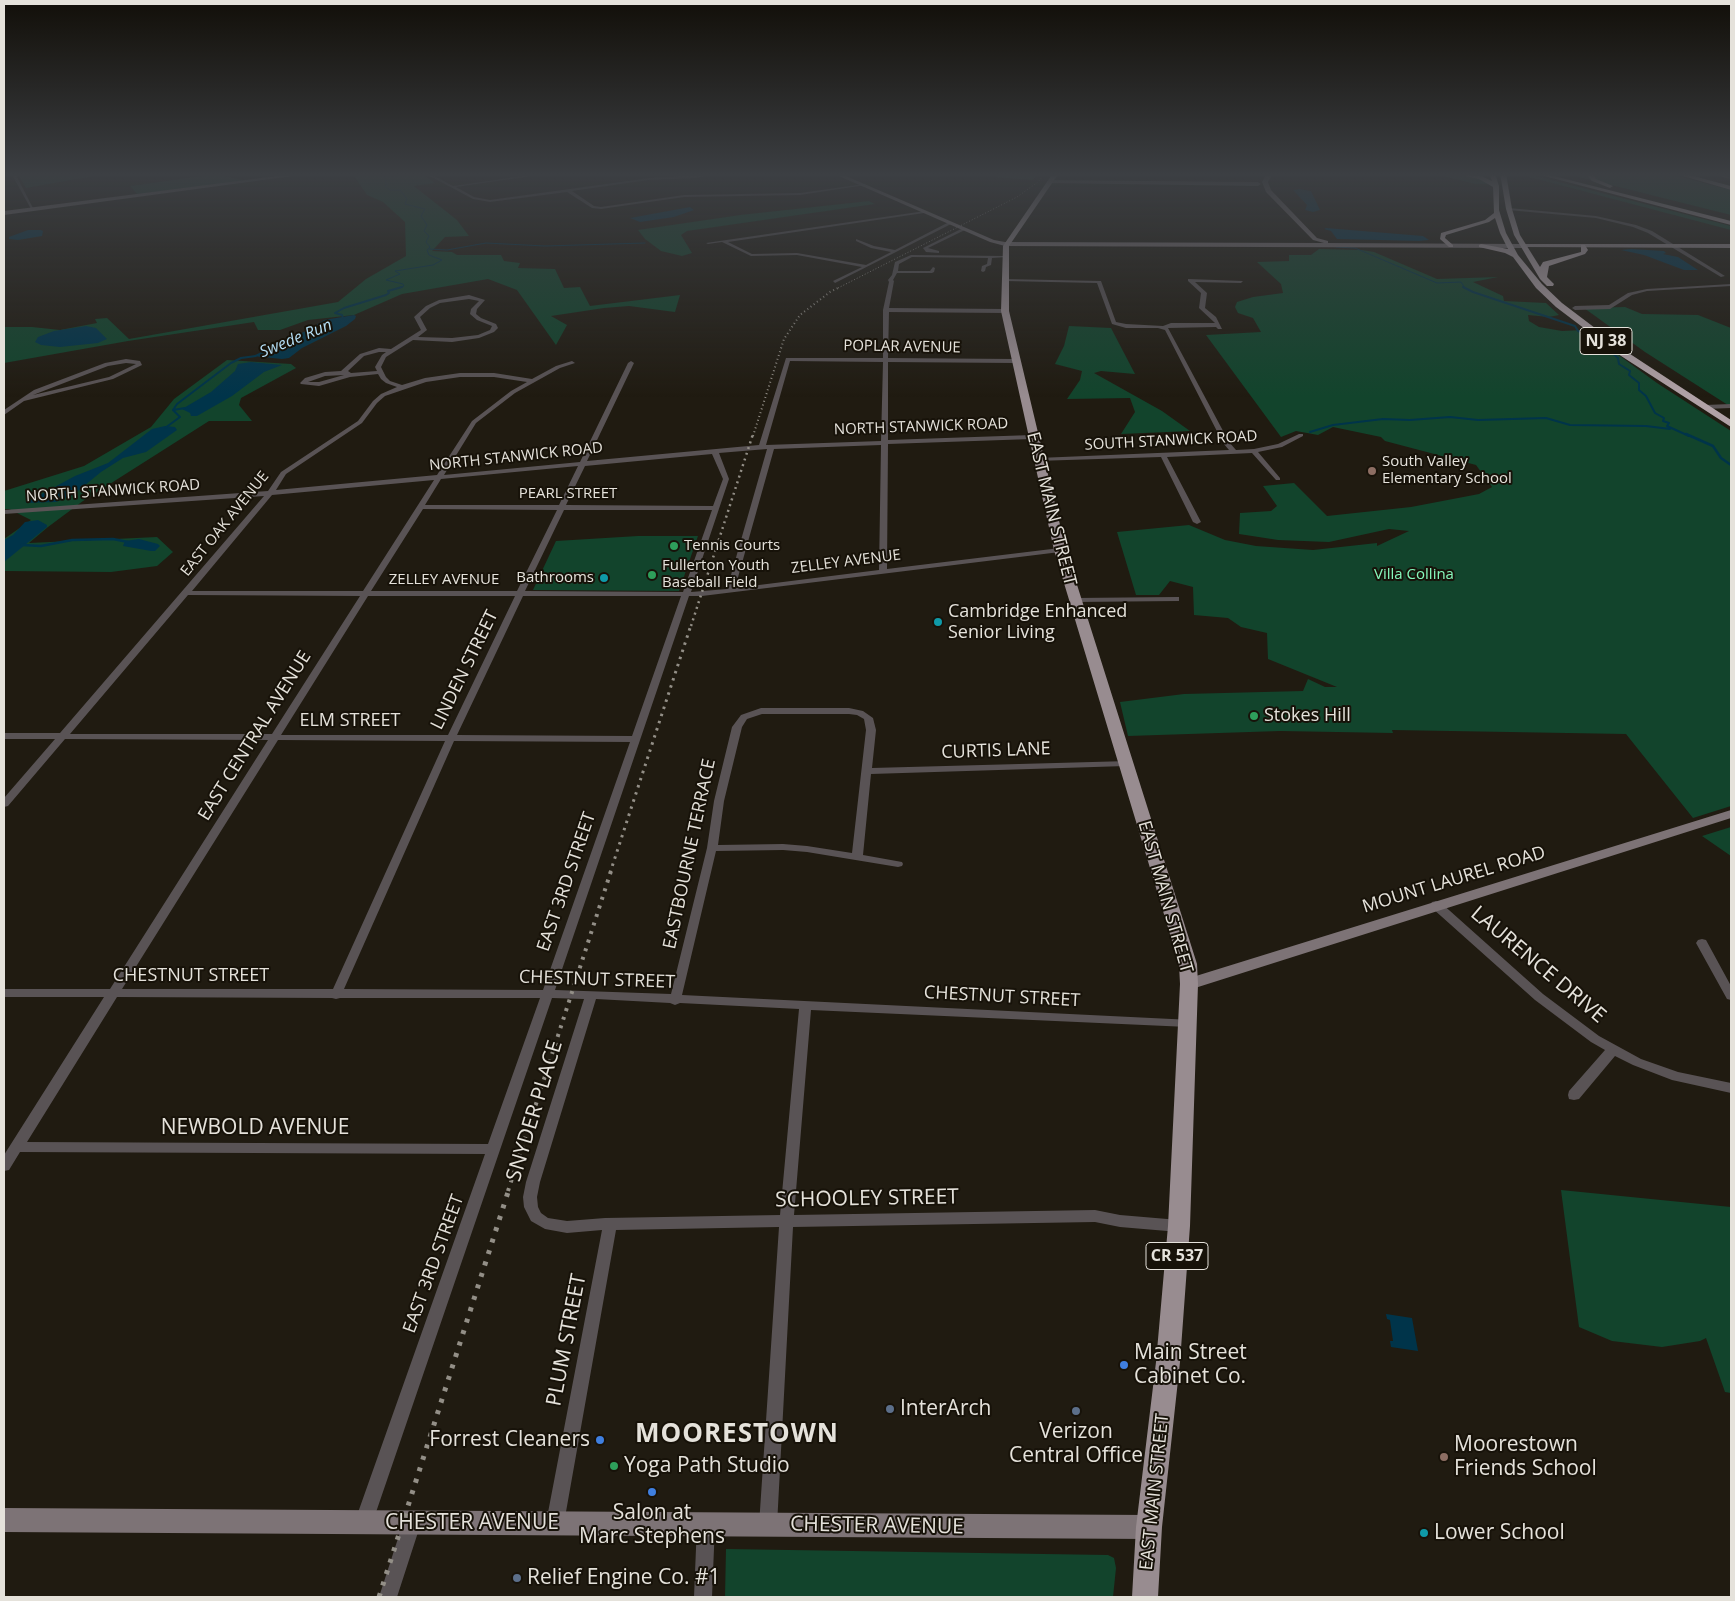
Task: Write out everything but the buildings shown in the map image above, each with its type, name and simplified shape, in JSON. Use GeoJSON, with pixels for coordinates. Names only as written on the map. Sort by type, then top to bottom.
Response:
{"type":"FeatureCollection","features":[{"type":"Feature","properties":{"kind":"highway"},"geometry":{"type":"LineString","coordinates":[[1489,248],[1507,251],[1515,256]]}},
{"type":"Feature","properties":{"kind":"highway","name":"NJ 38"},"geometry":{"type":"LineString","coordinates":[[1510,248],[1542,288],[1588,328],[1621,352],[1731,424]]}},
{"type":"Feature","properties":{"kind":"highway","name":"NJ 38"},"geometry":{"type":"LineString","coordinates":[[1523,248],[1543,277],[1575,308],[1631,351],[1731,415]]}},
{"type":"Feature","properties":{"kind":"highway"},"geometry":{"type":"LineString","coordinates":[[1543,277],[1543,268],[1546,264],[1582,253],[1585,250],[1584,248]]}},
{"type":"Feature","properties":{"kind":"main road","name":"EAST MAIN STREET"},"geometry":{"type":"LineString","coordinates":[[1006,248],[1004,280],[1005,311],[1032,437],[1060,550],[1188,964],[1188,1023],[1179,1226],[1145,1597]]}},
{"type":"Feature","properties":{"kind":"main road","name":"MOUNT LAUREL ROAD"},"geometry":{"type":"LineString","coordinates":[[1189,984],[1731,814]]}},
{"type":"Feature","properties":{"kind":"main road","name":"CHESTER AVENUE"},"geometry":{"type":"LineString","coordinates":[[4,1520],[1150,1527]]}},
{"type":"Feature","properties":{"kind":"street"},"geometry":{"type":"LineString","coordinates":[[736,248],[751,255],[802,254],[866,266]]}},
{"type":"Feature","properties":{"kind":"street"},"geometry":{"type":"LineString","coordinates":[[877,248],[894,251]]}},
{"type":"Feature","properties":{"kind":"street"},"geometry":{"type":"LineString","coordinates":[[834,282],[901,248]]}},
{"type":"Feature","properties":{"kind":"street"},"geometry":{"type":"LineString","coordinates":[[926,248],[925,249],[936,252],[1005,255]]}},
{"type":"Feature","properties":{"kind":"street"},"geometry":{"type":"LineString","coordinates":[[1673,248],[1731,280]]}},
{"type":"Feature","properties":{"kind":"street"},"geometry":{"type":"LineString","coordinates":[[883,571],[886,310],[892,281],[890,280],[895,272],[897,263],[916,255],[990,257],[1005,255]]}},
{"type":"Feature","properties":{"kind":"street"},"geometry":{"type":"LineString","coordinates":[[983,271],[984,266],[988,265],[990,257]]}},
{"type":"Feature","properties":{"kind":"street"},"geometry":{"type":"LineString","coordinates":[[901,260],[909,262],[908,272]]}},
{"type":"Feature","properties":{"kind":"street"},"geometry":{"type":"LineString","coordinates":[[895,272],[932,272],[932,268]]}},
{"type":"Feature","properties":{"kind":"street"},"geometry":{"type":"LineString","coordinates":[[1004,280],[1101,282],[1112,321],[1116,324],[1165,328],[1172,325],[1219,327],[1214,318],[1202,308],[1204,293],[1190,280],[1241,282]]}},
{"type":"Feature","properties":{"kind":"street"},"geometry":{"type":"LineString","coordinates":[[1575,308],[1610,307],[1630,294],[1647,290],[1731,285]]}},
{"type":"Feature","properties":{"kind":"street"},"geometry":{"type":"LineString","coordinates":[[402,386],[388,382],[380,372],[379,362],[391,351],[424,330],[417,319],[419,314],[433,304],[455,298],[481,299],[473,314],[479,319],[492,323],[495,328],[486,334],[463,339],[412,338]]}},
{"type":"Feature","properties":{"kind":"street"},"geometry":{"type":"LineString","coordinates":[[886,310],[1005,311]]}},
{"type":"Feature","properties":{"kind":"street"},"geometry":{"type":"LineString","coordinates":[[1165,328],[1226,443],[1234,452]]}},
{"type":"Feature","properties":{"kind":"street"},"geometry":{"type":"LineString","coordinates":[[348,374],[344,371],[362,355],[379,350],[391,351]]}},
{"type":"Feature","properties":{"kind":"street","name":"POPLAR AVENUE"},"geometry":{"type":"LineString","coordinates":[[762,448],[788,359],[1015,361]]}},
{"type":"Feature","properties":{"kind":"street"},"geometry":{"type":"LineString","coordinates":[[4,413],[22,400],[47,385],[107,364],[138,362],[139,365],[111,378],[22,400]]}},
{"type":"Feature","properties":{"kind":"street","name":"EAST CENTRAL AVENUE"},"geometry":{"type":"LineString","coordinates":[[4,1166],[474,422],[502,399],[558,367],[572,363]]}},
{"type":"Feature","properties":{"kind":"street","name":"LINDEN STREET"},"geometry":{"type":"LineString","coordinates":[[336,994],[451,738],[631,363]]}},
{"type":"Feature","properties":{"kind":"street"},"geometry":{"type":"LineString","coordinates":[[348,374],[319,384],[303,383],[307,379],[325,374],[380,372]]}},
{"type":"Feature","properties":{"kind":"street","name":"EAST OAK AVENUE"},"geometry":{"type":"LineString","coordinates":[[4,804],[186,593],[284,474],[360,422],[375,402],[383,395],[402,386],[425,380],[460,375],[494,375],[532,381]]}},
{"type":"Feature","properties":{"kind":"street"},"geometry":{"type":"LineString","coordinates":[[1705,407],[1731,406]]}},
{"type":"Feature","properties":{"kind":"street","name":"SOUTH STANWICK ROAD"},"geometry":{"type":"LineString","coordinates":[[1038,460],[1254,451],[1282,445],[1300,435]]}},
{"type":"Feature","properties":{"kind":"street","name":"NORTH STANWICK ROAD"},"geometry":{"type":"LineString","coordinates":[[4,512],[270,493],[771,447],[1032,437]]}},
{"type":"Feature","properties":{"kind":"street"},"geometry":{"type":"LineString","coordinates":[[731,589],[771,447]]}},
{"type":"Feature","properties":{"kind":"street"},"geometry":{"type":"LineString","coordinates":[[1254,451],[1278,479]]}},
{"type":"Feature","properties":{"kind":"street","name":"EAST 3RD STREET"},"geometry":{"type":"LineString","coordinates":[[363,1522],[726,479],[715,452]]}},
{"type":"Feature","properties":{"kind":"street"},"geometry":{"type":"LineString","coordinates":[[1163,455],[1197,522]]}},
{"type":"Feature","properties":{"kind":"street","name":"PEARL STREET"},"geometry":{"type":"LineString","coordinates":[[420,507],[716,508]]}},
{"type":"Feature","properties":{"kind":"street","name":"ZELLEY AVENUE"},"geometry":{"type":"LineString","coordinates":[[186,593],[686,595],[1060,550]]}},
{"type":"Feature","properties":{"kind":"street"},"geometry":{"type":"LineString","coordinates":[[1075,600],[1176,599]]}},
{"type":"Feature","properties":{"kind":"street","name":"EASTBOURNE TERRACE"},"geometry":{"type":"LineString","coordinates":[[675,1001],[712,848],[721,792],[737,727],[744,717],[754,712],[769,711],[849,711],[860,713],[868,718],[871,726],[867,771]]}},
{"type":"Feature","properties":{"kind":"street","name":"ELM STREET"},"geometry":{"type":"LineString","coordinates":[[4,736],[635,739]]}},
{"type":"Feature","properties":{"kind":"street","name":"CURTIS LANE"},"geometry":{"type":"LineString","coordinates":[[867,771],[1126,764]]}},
{"type":"Feature","properties":{"kind":"street"},"geometry":{"type":"LineString","coordinates":[[857,857],[867,771]]}},
{"type":"Feature","properties":{"kind":"street"},"geometry":{"type":"LineString","coordinates":[[712,848],[783,847],[898,864]]}},
{"type":"Feature","properties":{"kind":"street","name":"LAURENCE DRIVE"},"geometry":{"type":"LineString","coordinates":[[1436,905],[1556,1012],[1613,1049],[1637,1062],[1676,1077],[1731,1088]]}},
{"type":"Feature","properties":{"kind":"street"},"geometry":{"type":"LineString","coordinates":[[1702,943],[1731,996]]}},
{"type":"Feature","properties":{"kind":"street","name":"CHESTNUT STREET"},"geometry":{"type":"LineString","coordinates":[[4,993],[591,996],[1188,1023]]}},
{"type":"Feature","properties":{"kind":"street","name":"SNYDER PLACE"},"geometry":{"type":"LineString","coordinates":[[555,1226],[545,1223],[536,1217],[531,1208],[530,1197],[545,1138],[591,996]]}},
{"type":"Feature","properties":{"kind":"street"},"geometry":{"type":"LineString","coordinates":[[768,1525],[786,1222],[805,1006]]}},
{"type":"Feature","properties":{"kind":"street"},"geometry":{"type":"LineString","coordinates":[[1574,1095],[1613,1049]]}},
{"type":"Feature","properties":{"kind":"street","name":"NEWBOLD AVENUE"},"geometry":{"type":"LineString","coordinates":[[16,1147],[493,1149]]}},
{"type":"Feature","properties":{"kind":"street","name":"SCHOOLEY STREET"},"geometry":{"type":"LineString","coordinates":[[555,1226],[1095,1216],[1120,1221],[1179,1226]]}},
{"type":"Feature","properties":{"kind":"street","name":"PLUM STREET"},"geometry":{"type":"LineString","coordinates":[[554,1523],[610,1225]]}},
{"type":"Feature","properties":{"kind":"street"},"geometry":{"type":"LineString","coordinates":[[388,1597],[412,1523]]}},
{"type":"Feature","properties":{"kind":"street"},"geometry":{"type":"LineString","coordinates":[[703,1597],[706,1524]]}},
{"type":"Feature","properties":{"kind":"green space"},"geometry":{"type":"Polygon","coordinates":[[[406,248],[435,248],[432,251],[452,252],[457,255],[501,255],[504,261],[520,263],[518,268],[555,269],[564,288],[580,287],[590,306],[680,295],[675,312],[629,306],[551,316],[567,325],[556,345],[517,290],[488,279],[402,294],[354,315],[308,320],[280,330],[258,330],[254,322],[128,341],[4,363],[4,327],[60,330],[97,323],[95,319],[107,318],[129,339],[338,302],[366,279],[406,256],[406,248]]]}},
{"type":"Feature","properties":{"kind":"green space"},"geometry":{"type":"Polygon","coordinates":[[[657,248],[689,248],[692,253],[682,256],[661,251],[657,248]]]}},
{"type":"Feature","properties":{"kind":"green space","name":"Villa Collina"},"geometry":{"type":"Polygon","coordinates":[[[1319,249],[1374,252],[1437,279],[1498,277],[1473,282],[1503,296],[1504,301],[1546,303],[1559,315],[1549,317],[1528,315],[1529,321],[1539,327],[1562,331],[1584,330],[1657,383],[1731,431],[1731,806],[1693,818],[1626,734],[1392,730],[1393,733],[1280,731],[1128,736],[1120,702],[1184,694],[1303,691],[1308,679],[1325,687],[1337,687],[1268,659],[1267,633],[1241,627],[1228,618],[1194,615],[1193,587],[1170,581],[1159,595],[1136,595],[1117,532],[1189,525],[1225,540],[1256,546],[1313,550],[1377,543],[1377,546],[1409,531],[1389,529],[1329,542],[1278,540],[1239,534],[1240,513],[1271,511],[1277,506],[1263,486],[1294,483],[1327,516],[1411,507],[1479,494],[1492,487],[1476,465],[1385,441],[1381,437],[1333,427],[1318,435],[1296,431],[1281,437],[1206,335],[1261,332],[1253,318],[1238,313],[1235,307],[1237,302],[1253,297],[1283,293],[1281,284],[1257,262],[1289,261],[1289,255],[1311,255],[1319,249]]]}},
{"type":"Feature","properties":{"kind":"green space"},"geometry":{"type":"Polygon","coordinates":[[[1625,307],[1642,314],[1698,315],[1731,328],[1731,407],[1645,352],[1584,308],[1625,307]]]}},
{"type":"Feature","properties":{"kind":"green space"},"geometry":{"type":"Polygon","coordinates":[[[1069,326],[1111,328],[1135,374],[1101,371],[1094,373],[1162,411],[1190,431],[1121,434],[1135,412],[1130,398],[1067,399],[1080,380],[1082,371],[1055,364],[1064,346],[1069,326]]]}},
{"type":"Feature","properties":{"kind":"green space"},"geometry":{"type":"Polygon","coordinates":[[[227,360],[291,364],[296,368],[241,398],[239,405],[252,421],[209,421],[83,501],[29,543],[157,537],[173,552],[157,566],[111,572],[4,571],[4,539],[31,520],[9,509],[4,509],[4,491],[84,466],[151,427],[174,399],[227,360]]]}},
{"type":"Feature","properties":{"kind":"green space"},"geometry":{"type":"Polygon","coordinates":[[[638,536],[698,536],[679,591],[533,590],[556,541],[638,536]]]}},
{"type":"Feature","properties":{"kind":"green space"},"geometry":{"type":"Polygon","coordinates":[[[1731,827],[1731,856],[1702,836],[1731,827]]]}},
{"type":"Feature","properties":{"kind":"green space"},"geometry":{"type":"Polygon","coordinates":[[[1561,1190],[1731,1207],[1731,1393],[1725,1392],[1706,1338],[1700,1341],[1662,1347],[1612,1341],[1579,1327],[1561,1190]]]}},
{"type":"Feature","properties":{"kind":"green space"},"geometry":{"type":"Polygon","coordinates":[[[726,1549],[1108,1555],[1114,1558],[1116,1568],[1113,1597],[725,1597],[726,1549]]]}},
{"type":"Feature","properties":{"kind":"water"},"geometry":{"type":"Polygon","coordinates":[[[1621,250],[1664,251],[1666,253],[1663,254],[1678,257],[1698,270],[1684,270],[1644,255],[1621,250]]]}},
{"type":"Feature","properties":{"kind":"water"},"geometry":{"type":"Polygon","coordinates":[[[356,316],[355,319],[346,326],[302,348],[289,358],[253,356],[310,329],[324,320],[356,316]]]}},
{"type":"Feature","properties":{"kind":"water"},"geometry":{"type":"Polygon","coordinates":[[[86,326],[96,328],[107,339],[98,343],[60,347],[41,345],[35,342],[38,337],[54,331],[86,326]]]}},
{"type":"Feature","properties":{"kind":"water"},"geometry":{"type":"Polygon","coordinates":[[[251,362],[282,365],[264,372],[232,396],[197,416],[191,416],[190,413],[182,409],[211,392],[235,371],[238,364],[251,362]]]}},
{"type":"Feature","properties":{"kind":"water"},"geometry":{"type":"Polygon","coordinates":[[[165,426],[175,427],[177,430],[146,452],[123,458],[101,472],[73,495],[56,502],[25,503],[75,476],[108,463],[152,429],[165,426]]]}},
{"type":"Feature","properties":{"kind":"water"},"geometry":{"type":"Polygon","coordinates":[[[38,520],[47,525],[47,527],[4,562],[4,540],[13,535],[25,522],[38,520]]]}},
{"type":"Feature","properties":{"kind":"water"},"geometry":{"type":"Polygon","coordinates":[[[139,539],[160,546],[155,551],[151,551],[123,546],[125,541],[139,539]]]}},
{"type":"Feature","properties":{"kind":"water"},"geometry":{"type":"Polygon","coordinates":[[[1386,1314],[1412,1318],[1418,1351],[1391,1347],[1390,1341],[1393,1341],[1390,1320],[1387,1319],[1386,1314]]]}},
{"type":"Feature","properties":{"kind":"waterway","name":"Swede Run"},"geometry":{"type":"LineString","coordinates":[[398,288],[404,286],[403,284],[386,280],[400,274],[395,271],[433,265],[442,260],[429,255],[427,250],[429,248]]}},
{"type":"Feature","properties":{"kind":"waterway"},"geometry":{"type":"LineString","coordinates":[[429,249],[447,250],[460,248]]}},
{"type":"Feature","properties":{"kind":"waterway"},"geometry":{"type":"LineString","coordinates":[[1350,248],[1355,248],[1437,283],[1461,282],[1465,288]]}},
{"type":"Feature","properties":{"kind":"waterway","name":"Swede Run"},"geometry":{"type":"LineString","coordinates":[[343,318],[342,315],[335,313],[344,308],[386,295],[389,293],[388,291],[402,287]]}},
{"type":"Feature","properties":{"kind":"waterway"},"geometry":{"type":"LineString","coordinates":[[1465,288],[1575,326],[1578,331],[1586,336],[1583,338],[1582,343],[1609,350],[1618,358],[1619,364],[1630,371],[1629,375],[1639,383],[1639,390],[1646,396],[1655,413],[1664,418],[1663,421],[1669,423],[1667,426],[1689,436]]}},
{"type":"Feature","properties":{"kind":"waterway","name":"Swede Run"},"geometry":{"type":"LineString","coordinates":[[173,410],[177,404],[231,363],[241,358],[256,356]]}},
{"type":"Feature","properties":{"kind":"waterway"},"geometry":{"type":"LineString","coordinates":[[173,410],[185,408]]}},
{"type":"Feature","properties":{"kind":"waterway","name":"Swede Run"},"geometry":{"type":"LineString","coordinates":[[165,428],[180,417],[173,410]]}},
{"type":"Feature","properties":{"kind":"waterway"},"geometry":{"type":"LineString","coordinates":[[1310,432],[1333,425],[1383,419],[1410,420],[1450,417],[1478,420],[1546,418],[1570,425],[1646,426],[1670,429]]}},
{"type":"Feature","properties":{"kind":"waterway"},"geometry":{"type":"LineString","coordinates":[[1686,434],[1713,446],[1721,458],[1731,465]]}},
{"type":"Feature","properties":{"kind":"waterway","name":"Swede Run"},"geometry":{"type":"LineString","coordinates":[[22,545],[41,546],[72,540],[113,539],[128,542]]}},
{"type":"Feature","properties":{"kind":"railway"},"geometry":{"type":"LineString","coordinates":[[838,288],[917,248]]}},
{"type":"Feature","properties":{"kind":"railway"},"geometry":{"type":"LineString","coordinates":[[753,436],[784,339],[800,315],[838,288]]}},
{"type":"Feature","properties":{"kind":"railway"},"geometry":{"type":"LineString","coordinates":[[691,626],[753,434]]}},
{"type":"Feature","properties":{"kind":"railway"},"geometry":{"type":"LineString","coordinates":[[610,873],[691,625]]}},
{"type":"Feature","properties":{"kind":"railway"},"geometry":{"type":"LineString","coordinates":[[508,1191],[611,871]]}},
{"type":"Feature","properties":{"kind":"railway"},"geometry":{"type":"LineString","coordinates":[[379,1597],[509,1189]]}},
{"type":"Feature","properties":{"kind":"place","name":"South Valley Elementary School"},"geometry":{"type":"Point","coordinates":[1372,471]}},
{"type":"Feature","properties":{"kind":"place","name":"Tennis Courts"},"geometry":{"type":"Point","coordinates":[674,546]}},
{"type":"Feature","properties":{"kind":"place","name":"Fullerton Youth Baseball Field"},"geometry":{"type":"Point","coordinates":[652,575]}},
{"type":"Feature","properties":{"kind":"place","name":"Bathrooms"},"geometry":{"type":"Point","coordinates":[604,578]}},
{"type":"Feature","properties":{"kind":"place","name":"Cambridge Enhanced Senior Living"},"geometry":{"type":"Point","coordinates":[938,622]}},
{"type":"Feature","properties":{"kind":"place","name":"Stokes Hill"},"geometry":{"type":"Point","coordinates":[1254,716]}},
{"type":"Feature","properties":{"kind":"place","name":"Main Street Cabinet Co."},"geometry":{"type":"Point","coordinates":[1124,1365]}},
{"type":"Feature","properties":{"kind":"place","name":"InterArch"},"geometry":{"type":"Point","coordinates":[890,1409]}},
{"type":"Feature","properties":{"kind":"place","name":"Verizon Central Office"},"geometry":{"type":"Point","coordinates":[1076,1411]}},
{"type":"Feature","properties":{"kind":"place","name":"Forrest Cleaners"},"geometry":{"type":"Point","coordinates":[600,1440]}},
{"type":"Feature","properties":{"kind":"place","name":"Moorestown Friends School"},"geometry":{"type":"Point","coordinates":[1444,1457]}},
{"type":"Feature","properties":{"kind":"place","name":"Yoga Path Studio"},"geometry":{"type":"Point","coordinates":[614,1466]}},
{"type":"Feature","properties":{"kind":"place","name":"Salon at Marc Stephens"},"geometry":{"type":"Point","coordinates":[652,1492]}},
{"type":"Feature","properties":{"kind":"place","name":"Lower School"},"geometry":{"type":"Point","coordinates":[1424,1533]}},
{"type":"Feature","properties":{"kind":"place","name":"Relief Engine Co. #1"},"geometry":{"type":"Point","coordinates":[517,1578]}},
{"type":"Feature","properties":{"kind":"district","name":"MOORESTOWN"},"geometry":{"type":"Point","coordinates":[737,1435]}}]}
